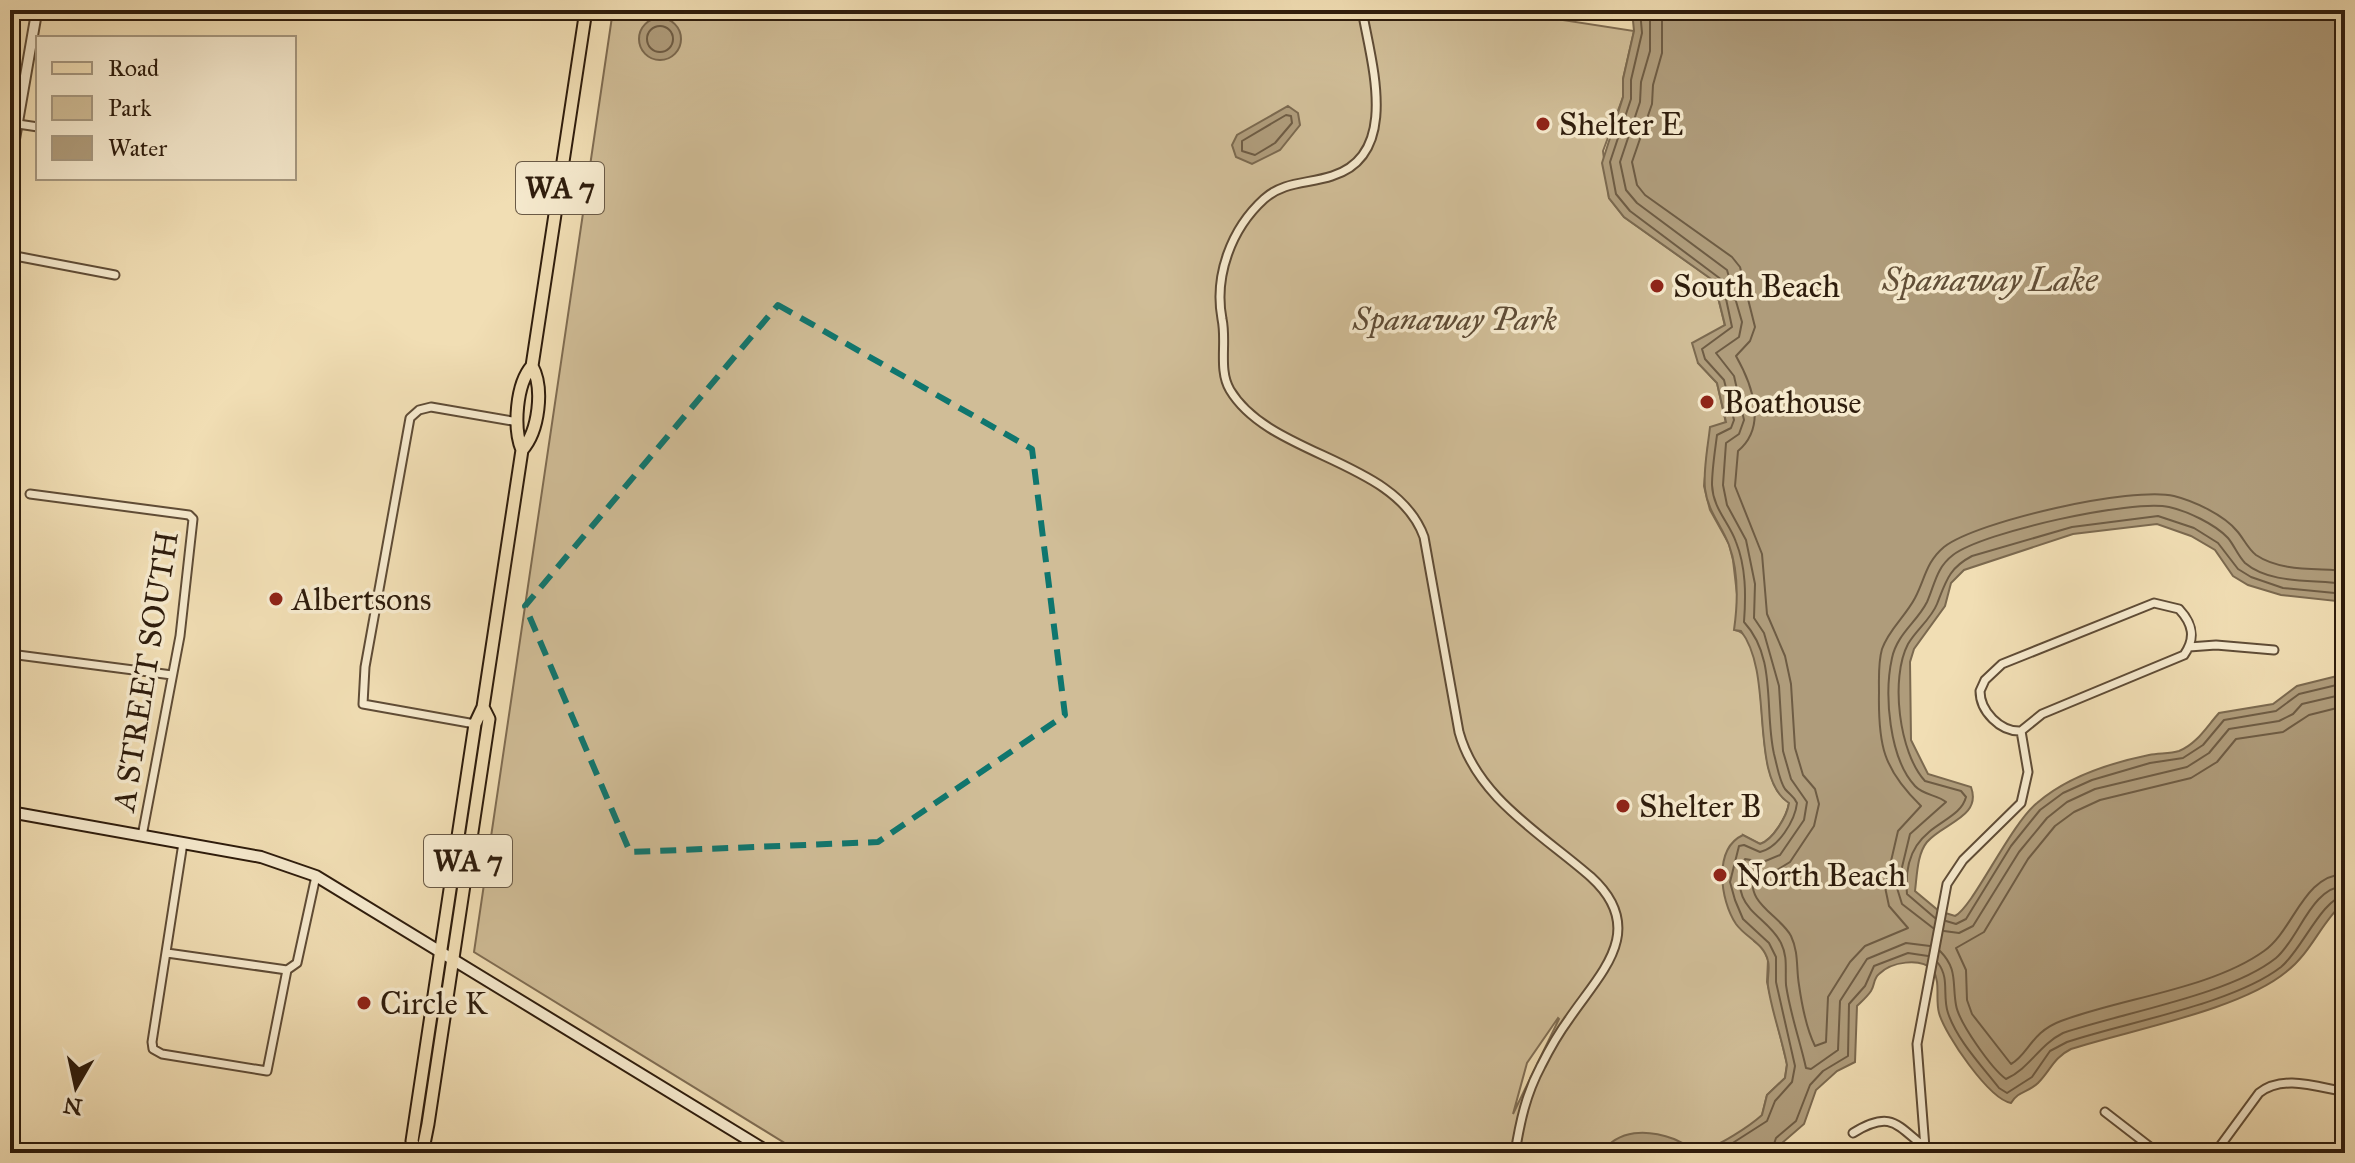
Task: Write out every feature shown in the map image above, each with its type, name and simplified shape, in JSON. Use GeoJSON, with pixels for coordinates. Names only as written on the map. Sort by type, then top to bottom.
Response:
{"type":"FeatureCollection","features":[{"type":"Feature","properties":{"kind":"main road","name":"WA 7"},"geometry":{"type":"LineString","coordinates":[[522,450],[516,436],[524,375],[532,366],[586,10]]}},
{"type":"Feature","properties":{"kind":"main road","name":"WA 7"},"geometry":{"type":"LineString","coordinates":[[483,707],[489,719],[454,958],[424,1144],[417,1153],[412,1141],[475,724],[483,707],[522,450],[531,439],[540,379],[532,366]]}},
{"type":"Feature","properties":{"kind":"main road"},"geometry":{"type":"LineString","coordinates":[[10,812],[261,857],[316,876],[770,1153]]}},
{"type":"Feature","properties":{"kind":"street"},"geometry":{"type":"LineString","coordinates":[[10,165],[37,10]]}},
{"type":"Feature","properties":{"kind":"street"},"geometry":{"type":"LineString","coordinates":[[134,10],[162,14]]}},
{"type":"Feature","properties":{"kind":"street"},"geometry":{"type":"LineString","coordinates":[[1362,10],[1376,104],[1372,141],[1354,164],[1340,174],[1295,183],[1274,192],[1242,224],[1218,285],[1224,371],[1229,389],[1252,415],[1376,485],[1412,514],[1424,537],[1459,732],[1468,760],[1487,787],[1599,885],[1614,907],[1616,924],[1612,959],[1568,1019],[1541,1065],[1524,1105],[1515,1153]]}},
{"type":"Feature","properties":{"kind":"street"},"geometry":{"type":"LineString","coordinates":[[18,124],[36,127]]}},
{"type":"Feature","properties":{"kind":"street"},"geometry":{"type":"LineString","coordinates":[[10,255],[115,275]]}},
{"type":"Feature","properties":{"kind":"street"},"geometry":{"type":"LineString","coordinates":[[475,724],[363,704],[365,667],[405,437],[415,412],[431,407],[518,422]]}},
{"type":"Feature","properties":{"kind":"street","name":"A STREET SOUTH"},"geometry":{"type":"LineString","coordinates":[[30,494],[189,515],[194,525],[190,572],[142,836]]}},
{"type":"Feature","properties":{"kind":"street"},"geometry":{"type":"LineString","coordinates":[[2154,603],[2174,606],[2184,614],[2192,629],[2189,647],[2174,661],[2042,714],[2021,731],[2005,729],[1985,711],[1980,699],[1985,680],[2002,664],[2154,603]]}},
{"type":"Feature","properties":{"kind":"street"},"geometry":{"type":"LineString","coordinates":[[2189,647],[2216,645],[2274,650]]}},
{"type":"Feature","properties":{"kind":"street"},"geometry":{"type":"LineString","coordinates":[[10,654],[172,675]]}},
{"type":"Feature","properties":{"kind":"street"},"geometry":{"type":"LineString","coordinates":[[1928,1150],[1917,1044],[1924,992],[1943,904],[1953,871],[2021,803],[2028,772],[2021,731]]}},
{"type":"Feature","properties":{"kind":"street"},"geometry":{"type":"LineString","coordinates":[[183,843],[153,1049],[179,1058],[267,1071],[287,970]]}},
{"type":"Feature","properties":{"kind":"street"},"geometry":{"type":"LineString","coordinates":[[167,953],[287,970],[297,963],[316,876]]}},
{"type":"Feature","properties":{"kind":"street"},"geometry":{"type":"LineString","coordinates":[[2215,1153],[2259,1093],[2268,1087],[2292,1082],[2345,1092]]}},
{"type":"Feature","properties":{"kind":"street"},"geometry":{"type":"LineString","coordinates":[[2105,1112],[2158,1153]]}},
{"type":"Feature","properties":{"kind":"street"},"geometry":{"type":"LineString","coordinates":[[1853,1133],[1875,1120],[1885,1119],[1928,1150]]}},
{"type":"Feature","properties":{"kind":"highlighted area"},"geometry":{"type":"Polygon","coordinates":[[[778,305],[1032,449],[1065,715],[878,842],[630,852],[525,606],[778,305]]]}},
{"type":"Feature","properties":{"kind":"green space","name":"Spanaway Park"},"geometry":{"type":"Polygon","coordinates":[[[613,10],[1499,10],[1634,31],[1623,79],[1623,97],[1603,151],[1609,198],[1624,217],[1714,281],[1725,326],[1698,363],[1717,383],[1726,423],[1708,446],[1704,486],[1710,510],[1729,544],[1733,560],[1738,603],[1735,630],[1748,639],[1755,657],[1768,766],[1776,788],[1789,803],[1779,827],[1765,842],[1760,844],[1743,835],[1754,941],[1764,949],[1768,960],[1767,982],[1787,1064],[1785,1078],[1767,1095],[1762,1115],[1782,1143],[1819,1153],[801,1153],[474,952],[613,10]],[[1559,1019],[1527,1063],[1513,1114],[1559,1019]]]}},
{"type":"Feature","properties":{"kind":"water","name":"Spanaway Lake"},"geometry":{"type":"Polygon","coordinates":[[[1632,10],[2345,10],[2345,602],[2281,595],[2248,585],[2233,576],[2215,550],[2191,536],[2157,524],[2073,534],[1964,570],[1951,583],[1945,606],[1914,649],[1910,662],[1911,740],[1928,774],[1971,787],[1973,797],[1966,813],[1927,842],[1918,865],[1915,891],[1939,911],[1955,916],[1972,898],[2026,814],[2062,785],[2119,762],[2179,751],[2196,739],[2219,713],[2273,704],[2297,686],[2345,674],[2345,901],[2286,972],[2266,985],[2213,1008],[2071,1049],[2056,1060],[2038,1083],[2011,1103],[1980,1079],[1950,1036],[1939,1013],[1937,980],[1933,970],[1921,963],[1898,964],[1877,976],[1871,991],[1857,1006],[1855,1062],[1837,1071],[1816,1090],[1804,1124],[1782,1143],[1778,1153],[1601,1153],[1616,1139],[1634,1133],[1664,1136],[1699,1149],[1717,1145],[1762,1115],[1767,1095],[1785,1078],[1787,1065],[1770,996],[1766,955],[1736,924],[1723,889],[1723,863],[1733,842],[1743,835],[1760,844],[1765,842],[1779,827],[1789,803],[1777,790],[1769,771],[1757,673],[1751,650],[1741,631],[1734,630],[1735,566],[1705,489],[1710,427],[1726,422],[1717,383],[1698,363],[1692,343],[1725,325],[1714,281],[1624,217],[1609,198],[1602,163],[1623,97],[1623,79],[1634,31],[1632,10]]]}},
{"type":"Feature","properties":{"kind":"water"},"geometry":{"type":"Polygon","coordinates":[[[660,18],[675,24],[681,39],[675,54],[660,60],[645,54],[639,39],[645,24],[660,18]]]}},
{"type":"Feature","properties":{"kind":"water"},"geometry":{"type":"Polygon","coordinates":[[[1288,106],[1298,113],[1300,125],[1280,150],[1252,164],[1236,157],[1232,145],[1237,135],[1288,106]]]}},
{"type":"Feature","properties":{"kind":"place","name":"Shelter E"},"geometry":{"type":"Point","coordinates":[1543,124]}},
{"type":"Feature","properties":{"kind":"place","name":"South Beach"},"geometry":{"type":"Point","coordinates":[1657,286]}},
{"type":"Feature","properties":{"kind":"place","name":"Boathouse"},"geometry":{"type":"Point","coordinates":[1707,402]}},
{"type":"Feature","properties":{"kind":"place","name":"Albertsons"},"geometry":{"type":"Point","coordinates":[276,599]}},
{"type":"Feature","properties":{"kind":"place","name":"Shelter B"},"geometry":{"type":"Point","coordinates":[1623,806]}},
{"type":"Feature","properties":{"kind":"place","name":"North Beach"},"geometry":{"type":"Point","coordinates":[1720,875]}},
{"type":"Feature","properties":{"kind":"place","name":"Circle K"},"geometry":{"type":"Point","coordinates":[364,1003]}}]}
